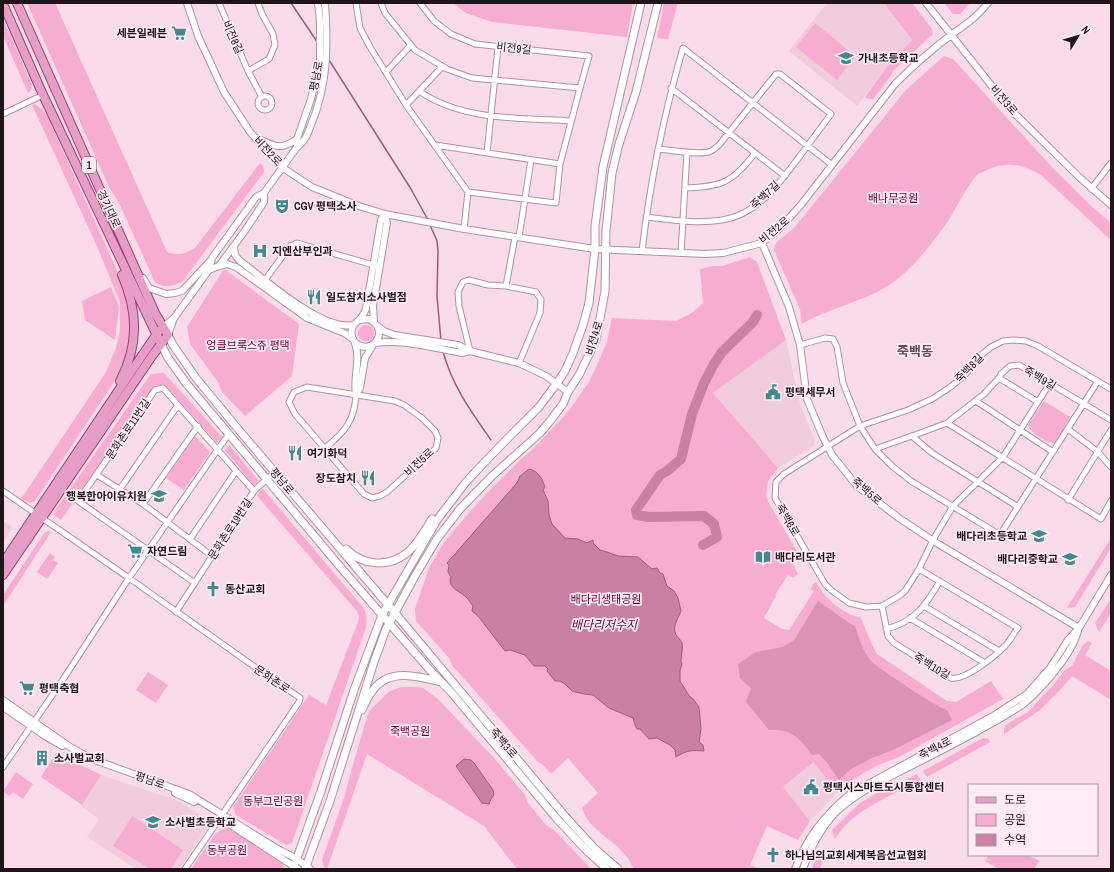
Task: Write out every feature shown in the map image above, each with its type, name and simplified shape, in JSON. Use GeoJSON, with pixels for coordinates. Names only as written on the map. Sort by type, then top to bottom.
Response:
{"type":"FeatureCollection","features":[{"type":"Feature","properties":{"kind":"main road","name":"경기대로"},"geometry":{"type":"LineString","coordinates":[[17,3],[155,314],[168,335]]}},
{"type":"Feature","properties":{"kind":"main road","name":"비전4로"},"geometry":{"type":"LineString","coordinates":[[382,615],[421,546],[447,506],[466,482],[539,407],[565,371],[583,325],[590,296],[595,249],[595,226],[603,167],[641,3]]}},
{"type":"Feature","properties":{"kind":"main road","name":"비전4로"},"geometry":{"type":"LineString","coordinates":[[395,613],[437,539],[448,523],[492,476],[545,427],[563,404],[568,392],[587,360],[597,334],[606,291],[606,231],[609,189],[614,158],[636,92],[658,3]]}},
{"type":"Feature","properties":{"kind":"main road","name":"경기대로"},"geometry":{"type":"LineString","coordinates":[[3,4],[43,95],[161,344]]}},
{"type":"Feature","properties":{"kind":"main road"},"geometry":{"type":"LineString","coordinates":[[107,407],[123,375],[130,354],[134,338],[135,323],[132,304],[120,270],[116,251]]}},
{"type":"Feature","properties":{"kind":"main road"},"geometry":{"type":"LineString","coordinates":[[3,575],[107,407],[163,327]]}},
{"type":"Feature","properties":{"kind":"main road"},"geometry":{"type":"LineString","coordinates":[[3,563],[39,516],[168,335]]}},
{"type":"Feature","properties":{"kind":"main road","name":"평남로"},"geometry":{"type":"LineString","coordinates":[[168,335],[196,378],[395,613],[374,662],[330,802],[307,868]]}},
{"type":"Feature","properties":{"kind":"main road","name":"평남로"},"geometry":{"type":"LineString","coordinates":[[161,344],[168,358],[186,383],[389,624]]}},
{"type":"Feature","properties":{"kind":"main road"},"geometry":{"type":"LineString","coordinates":[[306,509],[321,520],[353,556],[370,563],[378,563],[391,561],[408,552],[435,514],[447,506]]}},
{"type":"Feature","properties":{"kind":"main road","name":"죽백3로"},"geometry":{"type":"LineString","coordinates":[[395,613],[564,815],[596,849],[618,869]]}},
{"type":"Feature","properties":{"kind":"main road"},"geometry":{"type":"LineString","coordinates":[[296,866],[354,690],[382,615]]}},
{"type":"Feature","properties":{"kind":"main road","name":"죽백3로"},"geometry":{"type":"LineString","coordinates":[[389,624],[442,682],[557,818],[588,852],[607,869]]}},
{"type":"Feature","properties":{"kind":"main road"},"geometry":{"type":"LineString","coordinates":[[356,720],[373,690],[380,683],[390,678],[400,675],[413,675],[442,682]]}},
{"type":"Feature","properties":{"kind":"street","name":"비전2로"},"geometry":{"type":"LineString","coordinates":[[187,3],[198,36],[224,92],[250,132],[283,168],[312,187],[359,206],[385,214],[464,229],[595,249],[706,254],[723,253],[762,243],[790,218],[895,84],[950,35],[973,19],[988,3]]}},
{"type":"Feature","properties":{"kind":"street","name":"비전8길"},"geometry":{"type":"LineString","coordinates":[[219,3],[248,71],[262,97]]}},
{"type":"Feature","properties":{"kind":"street"},"geometry":{"type":"LineString","coordinates":[[248,71],[269,59],[274,45],[273,34],[258,3]]}},
{"type":"Feature","properties":{"kind":"street","name":"평남로"},"geometry":{"type":"LineString","coordinates":[[297,148],[297,139],[311,99],[320,60],[320,22],[318,3]]}},
{"type":"Feature","properties":{"kind":"street","name":"평남로"},"geometry":{"type":"LineString","coordinates":[[174,318],[209,270],[212,258],[256,197],[264,193],[297,148],[302,144],[314,119],[326,69],[327,32],[324,3]]}},
{"type":"Feature","properties":{"kind":"street"},"geometry":{"type":"LineString","coordinates":[[356,3],[360,28],[370,47],[406,105],[468,192],[464,229]]}},
{"type":"Feature","properties":{"kind":"street"},"geometry":{"type":"LineString","coordinates":[[381,3],[385,13],[411,46],[442,67],[472,78],[580,88]]}},
{"type":"Feature","properties":{"kind":"street","name":"비전9길"},"geometry":{"type":"LineString","coordinates":[[420,3],[434,20],[451,34],[475,44],[589,56],[560,164],[556,202],[468,192]]}},
{"type":"Feature","properties":{"kind":"street","name":"비전3로"},"geometry":{"type":"LineString","coordinates":[[926,3],[1010,109],[1091,189],[1111,205]]}},
{"type":"Feature","properties":{"kind":"street"},"geometry":{"type":"LineString","coordinates":[[386,72],[411,46]]}},
{"type":"Feature","properties":{"kind":"street"},"geometry":{"type":"LineString","coordinates":[[487,153],[498,47]]}},
{"type":"Feature","properties":{"kind":"street"},"geometry":{"type":"LineString","coordinates":[[642,251],[658,149],[671,88],[683,48],[832,165]]}},
{"type":"Feature","properties":{"kind":"street"},"geometry":{"type":"LineString","coordinates":[[406,105],[442,67]]}},
{"type":"Feature","properties":{"kind":"street"},"geometry":{"type":"LineString","coordinates":[[658,149],[687,152],[712,151],[719,145],[776,74],[780,74],[831,114],[785,176]]}},
{"type":"Feature","properties":{"kind":"street"},"geometry":{"type":"LineString","coordinates":[[671,88],[729,132]]}},
{"type":"Feature","properties":{"kind":"street"},"geometry":{"type":"LineString","coordinates":[[419,91],[426,96],[458,110],[491,115],[571,121]]}},
{"type":"Feature","properties":{"kind":"street"},"geometry":{"type":"LineString","coordinates":[[3,114],[43,95]]}},
{"type":"Feature","properties":{"kind":"street","name":"죽백7길"},"geometry":{"type":"LineString","coordinates":[[646,218],[684,222],[724,220],[743,214],[759,204],[771,192],[785,176],[729,132]]}},
{"type":"Feature","properties":{"kind":"street"},"geometry":{"type":"LineString","coordinates":[[255,138],[279,147],[288,145],[297,139]]}},
{"type":"Feature","properties":{"kind":"street"},"geometry":{"type":"LineString","coordinates":[[435,145],[560,164]]}},
{"type":"Feature","properties":{"kind":"street"},"geometry":{"type":"LineString","coordinates":[[681,253],[687,152]]}},
{"type":"Feature","properties":{"kind":"street"},"geometry":{"type":"LineString","coordinates":[[685,188],[712,186],[727,181],[738,174],[755,153]]}},
{"type":"Feature","properties":{"kind":"street"},"geometry":{"type":"LineString","coordinates":[[506,286],[525,198],[531,160]]}},
{"type":"Feature","properties":{"kind":"street"},"geometry":{"type":"LineString","coordinates":[[1091,189],[1111,162]]}},
{"type":"Feature","properties":{"kind":"street","name":"평남로"},"geometry":{"type":"LineString","coordinates":[[219,266],[264,202],[264,193]]}},
{"type":"Feature","properties":{"kind":"street"},"geometry":{"type":"LineString","coordinates":[[356,394],[360,388],[365,358],[379,337],[380,333],[376,324],[373,306],[381,220],[385,214]]}},
{"type":"Feature","properties":{"kind":"street"},"geometry":{"type":"LineString","coordinates":[[265,280],[290,246],[297,243],[377,266]]}},
{"type":"Feature","properties":{"kind":"street","name":"죽백5로"},"geometry":{"type":"LineString","coordinates":[[762,243],[789,307],[800,345],[807,399],[832,455],[857,486],[899,518],[933,540],[1078,628]]}},
{"type":"Feature","properties":{"kind":"street"},"geometry":{"type":"LineString","coordinates":[[234,246],[235,255],[295,303],[315,315],[346,327],[353,325],[360,320],[366,309],[377,266]]}},
{"type":"Feature","properties":{"kind":"street"},"geometry":{"type":"LineString","coordinates":[[130,258],[149,288],[166,294],[182,291],[212,258]]}},
{"type":"Feature","properties":{"kind":"street"},"geometry":{"type":"LineString","coordinates":[[209,270],[227,264],[236,267],[307,318],[344,333],[364,347],[384,342],[402,343],[459,352],[470,351]]}},
{"type":"Feature","properties":{"kind":"street"},"geometry":{"type":"LineString","coordinates":[[470,351],[459,306],[458,292],[463,282],[469,280],[536,292],[542,300],[540,313],[519,363]]}},
{"type":"Feature","properties":{"kind":"street"},"geometry":{"type":"LineString","coordinates":[[163,327],[174,318]]}},
{"type":"Feature","properties":{"kind":"street"},"geometry":{"type":"LineString","coordinates":[[168,335],[174,318]]}},
{"type":"Feature","properties":{"kind":"street"},"geometry":{"type":"LineString","coordinates":[[360,320],[369,319],[384,331],[394,335],[457,345],[470,351],[519,363],[546,376],[568,392]]}},
{"type":"Feature","properties":{"kind":"street"},"geometry":{"type":"LineString","coordinates":[[325,448],[342,433],[350,423],[355,407],[356,394],[354,384],[358,352],[351,334],[353,325]]}},
{"type":"Feature","properties":{"kind":"street"},"geometry":{"type":"LineString","coordinates":[[800,345],[829,338],[833,339],[836,342],[842,383],[860,426],[875,449],[892,466],[911,481],[1000,535],[1098,381]]}},
{"type":"Feature","properties":{"kind":"street","name":"죽백8길"},"geometry":{"type":"LineString","coordinates":[[827,446],[860,426],[908,410],[932,399],[964,376],[980,356],[991,347],[1003,341],[1026,341],[1038,346],[1111,389]]}},
{"type":"Feature","properties":{"kind":"street","name":"죽백9길"},"geometry":{"type":"LineString","coordinates":[[875,449],[947,423],[976,401],[1010,366],[1019,365],[1111,420]]}},
{"type":"Feature","properties":{"kind":"street","name":"죽백9길"},"geometry":{"type":"LineString","coordinates":[[999,378],[1038,402],[1003,457]]}},
{"type":"Feature","properties":{"kind":"street"},"geometry":{"type":"LineString","coordinates":[[1038,402],[1050,384]]}},
{"type":"Feature","properties":{"kind":"street","name":"비전5로"},"geometry":{"type":"LineString","coordinates":[[307,387],[356,394],[395,401],[404,405],[412,410],[435,431],[438,438],[436,448],[387,492],[372,498],[364,494],[295,414],[289,402],[294,392],[307,387]]}},
{"type":"Feature","properties":{"kind":"street","name":"문화촌로11번길"},"geometry":{"type":"LineString","coordinates":[[149,550],[78,501],[154,390],[163,388],[218,449]]}},
{"type":"Feature","properties":{"kind":"street"},"geometry":{"type":"LineString","coordinates":[[976,401],[1053,452]]}},
{"type":"Feature","properties":{"kind":"street"},"geometry":{"type":"LineString","coordinates":[[120,489],[178,405]]}},
{"type":"Feature","properties":{"kind":"street"},"geometry":{"type":"LineString","coordinates":[[947,423],[1003,457],[1068,500],[1101,519],[1111,501]]}},
{"type":"Feature","properties":{"kind":"street"},"geometry":{"type":"LineString","coordinates":[[143,504],[198,426]]}},
{"type":"Feature","properties":{"kind":"street"},"geometry":{"type":"LineString","coordinates":[[1068,429],[1098,452],[1111,466]]}},
{"type":"Feature","properties":{"kind":"street"},"geometry":{"type":"LineString","coordinates":[[1068,500],[1111,430]]}},
{"type":"Feature","properties":{"kind":"street"},"geometry":{"type":"LineString","coordinates":[[3,767],[167,522],[229,434]]}},
{"type":"Feature","properties":{"kind":"street"},"geometry":{"type":"LineString","coordinates":[[912,436],[932,453],[979,481],[1018,507]]}},
{"type":"Feature","properties":{"kind":"street","name":"죽백6로"},"geometry":{"type":"LineString","coordinates":[[827,446],[784,474],[776,482],[775,498],[825,584],[831,590],[849,603],[858,606],[882,606],[894,600],[905,591],[919,569],[933,540]]}},
{"type":"Feature","properties":{"kind":"street","name":"문화촌로19번길"},"geometry":{"type":"LineString","coordinates":[[176,612],[254,491],[218,449]]}},
{"type":"Feature","properties":{"kind":"street"},"geometry":{"type":"LineString","coordinates":[[933,540],[953,506],[1003,457]]}},
{"type":"Feature","properties":{"kind":"street"},"geometry":{"type":"LineString","coordinates":[[190,539],[236,471]]}},
{"type":"Feature","properties":{"kind":"street"},"geometry":{"type":"LineString","coordinates":[[254,491],[275,472]]}},
{"type":"Feature","properties":{"kind":"street"},"geometry":{"type":"LineString","coordinates":[[97,474],[143,504],[212,556]]}},
{"type":"Feature","properties":{"kind":"street","name":"문화촌로"},"geometry":{"type":"LineString","coordinates":[[3,491],[300,698],[299,702],[221,816]]}},
{"type":"Feature","properties":{"kind":"street"},"geometry":{"type":"LineString","coordinates":[[149,550],[195,582]]}},
{"type":"Feature","properties":{"kind":"street","name":"죽백10길"},"geometry":{"type":"LineString","coordinates":[[882,606],[888,636],[894,643],[951,678],[956,679],[985,663],[1005,645],[1018,628],[919,569]]}},
{"type":"Feature","properties":{"kind":"street","name":"죽백4로"},"geometry":{"type":"LineString","coordinates":[[795,869],[806,843],[816,827],[834,807],[850,794],[862,786],[993,716],[1027,694],[1050,668],[1068,640],[1078,628],[1111,575]]}},
{"type":"Feature","properties":{"kind":"street"},"geometry":{"type":"LineString","coordinates":[[886,629],[901,624],[924,606],[940,581]]}},
{"type":"Feature","properties":{"kind":"street"},"geometry":{"type":"LineString","coordinates":[[924,606],[999,651]]}},
{"type":"Feature","properties":{"kind":"street"},"geometry":{"type":"LineString","coordinates":[[910,618],[985,663]]}},
{"type":"Feature","properties":{"kind":"street","name":"죽백4로"},"geometry":{"type":"LineString","coordinates":[[803,869],[809,852],[818,836],[837,812],[852,799],[871,787],[1000,719],[1023,704],[1058,668],[1074,644],[1078,628]]}},
{"type":"Feature","properties":{"kind":"street","name":"평남로"},"geometry":{"type":"LineString","coordinates":[[3,700],[32,724],[92,760],[189,794],[296,866],[307,868]]}},
{"type":"Feature","properties":{"kind":"street"},"geometry":{"type":"LineString","coordinates":[[3,707],[32,724]]}},
{"type":"Feature","properties":{"kind":"street"},"geometry":{"type":"LineString","coordinates":[[185,869],[221,816]]}},
{"type":"Feature","properties":{"kind":"shaded area","name":"가내초등학교"},"geometry":{"type":"Polygon","coordinates":[[[827,3],[884,3],[912,40],[889,64],[857,106],[789,51],[827,3]]]}},
{"type":"Feature","properties":{"kind":"shaded area"},"geometry":{"type":"Polygon","coordinates":[[[786,340],[800,404],[815,441],[814,446],[778,468],[713,393],[786,340]]]}},
{"type":"Feature","properties":{"kind":"shaded area"},"geometry":{"type":"Polygon","coordinates":[[[3,521],[13,528],[3,543],[3,521]]]}},
{"type":"Feature","properties":{"kind":"shaded area"},"geometry":{"type":"Polygon","coordinates":[[[818,601],[855,626],[864,650],[872,662],[922,696],[947,710],[952,720],[893,750],[872,758],[851,769],[839,780],[819,754],[812,755],[794,735],[783,731],[769,730],[746,702],[751,688],[740,678],[738,664],[756,652],[783,647],[794,640],[818,601]]]}},
{"type":"Feature","properties":{"kind":"shaded area"},"geometry":{"type":"Polygon","coordinates":[[[815,762],[837,793],[810,821],[783,787],[815,762]]]}},
{"type":"Feature","properties":{"kind":"shaded area","name":"소사벌초등학교"},"geometry":{"type":"Polygon","coordinates":[[[101,775],[176,800],[208,819],[209,824],[180,869],[136,869],[87,837],[99,819],[81,806],[101,775]]]}},
{"type":"Feature","properties":{"kind":"green space"},"geometry":{"type":"Polygon","coordinates":[[[27,3],[55,3],[167,252],[182,254],[195,248],[260,163],[263,166],[264,172],[182,282],[171,286],[162,286],[155,282],[119,203],[110,189],[27,3]]]}},
{"type":"Feature","properties":{"kind":"green space"},"geometry":{"type":"Polygon","coordinates":[[[453,3],[633,3],[627,37],[492,22],[466,13],[453,3]]]}},
{"type":"Feature","properties":{"kind":"green space"},"geometry":{"type":"Polygon","coordinates":[[[664,3],[678,3],[668,39],[657,38],[664,3]]]}},
{"type":"Feature","properties":{"kind":"green space"},"geometry":{"type":"Polygon","coordinates":[[[884,3],[912,3],[932,29],[933,34],[894,70],[873,99],[868,99],[865,97],[889,64],[912,40],[884,3]]]}},
{"type":"Feature","properties":{"kind":"green space"},"geometry":{"type":"Polygon","coordinates":[[[944,3],[970,3],[960,14],[953,14],[944,3]]]}},
{"type":"Feature","properties":{"kind":"green space"},"geometry":{"type":"Polygon","coordinates":[[[3,19],[32,85],[31,90],[28,93],[3,36],[3,19]]]}},
{"type":"Feature","properties":{"kind":"green space"},"geometry":{"type":"Polygon","coordinates":[[[815,23],[855,56],[837,80],[796,47],[815,23]]]}},
{"type":"Feature","properties":{"kind":"green space","name":"배나무공원"},"geometry":{"type":"Polygon","coordinates":[[[944,56],[953,59],[1051,166],[1090,205],[1111,223],[1111,240],[1041,175],[1016,165],[1003,165],[979,173],[974,178],[940,233],[921,256],[901,276],[878,291],[802,324],[800,309],[774,250],[776,243],[795,227],[906,90],[944,56]]]}},
{"type":"Feature","properties":{"kind":"green space"},"geometry":{"type":"Polygon","coordinates":[[[35,104],[43,110],[48,118],[124,286],[131,313],[131,332],[127,350],[112,385],[35,501],[29,503],[21,499],[106,372],[116,348],[120,331],[120,302],[96,244],[32,105],[35,104]]]}},
{"type":"Feature","properties":{"kind":"green space","name":"배다리생태공원"},"geometry":{"type":"Polygon","coordinates":[[[750,257],[757,262],[786,340],[713,393],[778,468],[768,481],[766,497],[798,553],[790,558],[798,574],[793,578],[788,575],[775,595],[776,596],[764,618],[782,629],[789,630],[814,591],[810,589],[816,582],[824,594],[835,605],[854,616],[861,618],[877,654],[947,701],[956,702],[991,681],[1003,699],[897,758],[880,764],[865,772],[837,793],[814,762],[783,787],[810,821],[798,840],[767,826],[750,865],[760,869],[634,869],[629,859],[621,850],[595,828],[585,815],[582,808],[598,793],[568,758],[551,774],[537,761],[452,665],[449,658],[416,621],[415,609],[429,568],[445,541],[486,494],[532,450],[568,412],[589,382],[607,342],[612,318],[676,321],[692,313],[703,303],[700,269],[713,266],[722,266],[750,257]]]}},
{"type":"Feature","properties":{"kind":"green space","name":"엉클브룩스쥬 평택"},"geometry":{"type":"Polygon","coordinates":[[[224,269],[299,324],[292,376],[245,416],[222,392],[218,382],[190,344],[187,327],[224,269]]]}},
{"type":"Feature","properties":{"kind":"green space"},"geometry":{"type":"Polygon","coordinates":[[[111,287],[119,307],[115,340],[85,320],[82,301],[111,287]]]}},
{"type":"Feature","properties":{"kind":"green space"},"geometry":{"type":"Polygon","coordinates":[[[366,325],[372,327],[374,333],[372,339],[366,341],[360,339],[358,333],[360,327],[366,325]]]}},
{"type":"Feature","properties":{"kind":"green space"},"geometry":{"type":"Polygon","coordinates":[[[164,373],[222,437],[217,443],[165,385],[155,385],[61,520],[55,516],[54,512],[151,374],[164,373]]]}},
{"type":"Feature","properties":{"kind":"green space"},"geometry":{"type":"Polygon","coordinates":[[[1044,401],[1070,417],[1055,443],[1048,442],[1039,437],[1029,428],[1028,425],[1044,401]]]}},
{"type":"Feature","properties":{"kind":"green space"},"geometry":{"type":"Polygon","coordinates":[[[195,436],[210,452],[184,490],[166,478],[195,436]]]}},
{"type":"Feature","properties":{"kind":"green space"},"geometry":{"type":"Polygon","coordinates":[[[229,445],[258,480],[254,486],[225,450],[229,445]]]}},
{"type":"Feature","properties":{"kind":"green space","name":"동부그린공원"},"geometry":{"type":"Polygon","coordinates":[[[262,488],[361,605],[366,618],[366,627],[292,843],[286,845],[236,815],[233,807],[309,695],[326,705],[359,617],[357,611],[257,496],[262,488]]]}},
{"type":"Feature","properties":{"kind":"green space"},"geometry":{"type":"Polygon","coordinates":[[[45,532],[51,532],[3,606],[3,595],[45,532]]]}},
{"type":"Feature","properties":{"kind":"green space"},"geometry":{"type":"Polygon","coordinates":[[[1111,538],[1111,548],[1075,607],[1067,608],[1111,538]]]}},
{"type":"Feature","properties":{"kind":"green space"},"geometry":{"type":"Polygon","coordinates":[[[50,553],[55,557],[53,560],[58,563],[47,579],[37,572],[50,553]]]}},
{"type":"Feature","properties":{"kind":"green space"},"geometry":{"type":"Polygon","coordinates":[[[1111,599],[1111,613],[1099,632],[1095,623],[1111,599]]]}},
{"type":"Feature","properties":{"kind":"green space"},"geometry":{"type":"Polygon","coordinates":[[[1088,641],[1092,643],[1085,655],[1111,671],[1111,700],[1072,676],[1040,710],[1004,734],[1004,728],[1007,724],[1028,712],[1064,671],[1072,666],[1083,645],[1088,641]]]}},
{"type":"Feature","properties":{"kind":"green space"},"geometry":{"type":"Polygon","coordinates":[[[148,672],[168,685],[156,703],[136,690],[148,672]]]}},
{"type":"Feature","properties":{"kind":"green space","name":"죽백공원"},"geometry":{"type":"Polygon","coordinates":[[[401,687],[423,688],[438,699],[493,757],[525,795],[528,803],[546,825],[554,830],[591,869],[517,869],[484,826],[367,754],[327,869],[325,869],[322,860],[344,798],[369,711],[390,691],[401,687]]]}},
{"type":"Feature","properties":{"kind":"green space"},"geometry":{"type":"Polygon","coordinates":[[[983,738],[989,739],[990,742],[927,777],[923,771],[983,738]]]}},
{"type":"Feature","properties":{"kind":"green space"},"geometry":{"type":"Polygon","coordinates":[[[56,753],[101,775],[82,805],[41,777],[56,753]]]}},
{"type":"Feature","properties":{"kind":"green space"},"geometry":{"type":"Polygon","coordinates":[[[16,772],[33,784],[23,799],[13,792],[9,796],[3,791],[16,772]]]}},
{"type":"Feature","properties":{"kind":"green space"},"geometry":{"type":"Polygon","coordinates":[[[917,774],[921,781],[874,804],[862,812],[842,829],[835,839],[832,830],[860,803],[894,783],[904,781],[917,774]]]}},
{"type":"Feature","properties":{"kind":"green space"},"geometry":{"type":"Polygon","coordinates":[[[132,816],[183,850],[171,869],[150,869],[113,846],[132,816]]]}},
{"type":"Feature","properties":{"kind":"green space","name":"동부공원"},"geometry":{"type":"Polygon","coordinates":[[[225,826],[282,863],[285,869],[191,869],[216,833],[225,826]]]}},
{"type":"Feature","properties":{"kind":"green space"},"geometry":{"type":"Polygon","coordinates":[[[825,848],[828,850],[820,869],[812,869],[818,852],[825,848]]]}},
{"type":"Feature","properties":{"kind":"green space"},"geometry":{"type":"Polygon","coordinates":[[[988,856],[1030,856],[1039,861],[1034,869],[999,869],[985,861],[988,856]]]}},
{"type":"Feature","properties":{"kind":"water","name":"배다리저수지"},"geometry":{"type":"Polygon","coordinates":[[[529,469],[539,475],[545,487],[543,490],[548,501],[549,515],[552,524],[565,538],[578,539],[587,543],[593,540],[593,543],[600,550],[618,556],[638,557],[652,569],[657,568],[660,573],[663,574],[667,586],[674,591],[678,598],[681,611],[675,629],[676,635],[682,643],[680,681],[690,697],[699,707],[701,729],[699,742],[703,745],[704,751],[690,751],[676,757],[675,750],[670,745],[657,738],[649,739],[640,729],[637,729],[633,718],[609,708],[593,695],[572,691],[560,681],[555,681],[545,666],[534,666],[525,655],[510,650],[505,651],[478,616],[472,611],[473,606],[468,599],[451,584],[451,577],[448,572],[449,565],[447,563],[516,484],[519,477],[529,469]]]}},
{"type":"Feature","properties":{"kind":"water"},"geometry":{"type":"Polygon","coordinates":[[[464,759],[471,760],[474,763],[493,790],[494,795],[489,804],[482,803],[456,766],[464,759]]]}},
{"type":"Feature","properties":{"kind":"waterway"},"geometry":{"type":"LineString","coordinates":[[291,3],[318,43]]}},
{"type":"Feature","properties":{"kind":"waterway"},"geometry":{"type":"LineString","coordinates":[[329,60],[411,189],[428,220]]}},
{"type":"Feature","properties":{"kind":"waterway"},"geometry":{"type":"LineString","coordinates":[[430,225],[437,241],[438,251],[437,296],[441,341]]}},
{"type":"Feature","properties":{"kind":"waterway"},"geometry":{"type":"LineString","coordinates":[[703,545],[717,537],[714,524],[704,516],[649,517],[637,515],[636,510],[660,475],[681,459],[692,414],[704,383],[714,364],[722,352],[753,322],[757,315]]}},
{"type":"Feature","properties":{"kind":"waterway"},"geometry":{"type":"LineString","coordinates":[[443,351],[451,375],[457,387],[491,440]]}},
{"type":"Feature","properties":{"kind":"place","name":"세븐일레븐"},"geometry":{"type":"Point","coordinates":[179,33]}},
{"type":"Feature","properties":{"kind":"place","name":"가내초등학교"},"geometry":{"type":"Point","coordinates":[846,58]}},
{"type":"Feature","properties":{"kind":"place","name":"CGV 평택소사"},"geometry":{"type":"Point","coordinates":[282,206]}},
{"type":"Feature","properties":{"kind":"place","name":"지엔산부인과"},"geometry":{"type":"Point","coordinates":[260,251]}},
{"type":"Feature","properties":{"kind":"place","name":"일도참치소사벌점"},"geometry":{"type":"Point","coordinates":[314,297]}},
{"type":"Feature","properties":{"kind":"place","name":"평택세무서"},"geometry":{"type":"Point","coordinates":[773,392]}},
{"type":"Feature","properties":{"kind":"place","name":"여기화덕"},"geometry":{"type":"Point","coordinates":[295,453]}},
{"type":"Feature","properties":{"kind":"place","name":"장도참치"},"geometry":{"type":"Point","coordinates":[368,478]}},
{"type":"Feature","properties":{"kind":"place","name":"행복한아이유치원"},"geometry":{"type":"Point","coordinates":[159,496]}},
{"type":"Feature","properties":{"kind":"place","name":"배다리초등학교"},"geometry":{"type":"Point","coordinates":[1039,536]}},
{"type":"Feature","properties":{"kind":"place","name":"자연드림"},"geometry":{"type":"Point","coordinates":[135,551]}},
{"type":"Feature","properties":{"kind":"place","name":"배다리도서관"},"geometry":{"type":"Point","coordinates":[763,557]}},
{"type":"Feature","properties":{"kind":"place","name":"배다리중학교"},"geometry":{"type":"Point","coordinates":[1070,559]}},
{"type":"Feature","properties":{"kind":"place","name":"동산교회"},"geometry":{"type":"Point","coordinates":[213,589]}},
{"type":"Feature","properties":{"kind":"place","name":"평택축협"},"geometry":{"type":"Point","coordinates":[27,688]}},
{"type":"Feature","properties":{"kind":"place","name":"소사벌교회"},"geometry":{"type":"Point","coordinates":[42,758]}},
{"type":"Feature","properties":{"kind":"place","name":"평택시스마트도시통합센터"},"geometry":{"type":"Point","coordinates":[811,787]}},
{"type":"Feature","properties":{"kind":"place","name":"소사벌초등학교"},"geometry":{"type":"Point","coordinates":[153,822]}},
{"type":"Feature","properties":{"kind":"place","name":"하나님의교회세계복음선교협회"},"geometry":{"type":"Point","coordinates":[773,855]}},
{"type":"Feature","properties":{"kind":"district","name":"죽백동"},"geometry":{"type":"Point","coordinates":[915,351]}}]}
